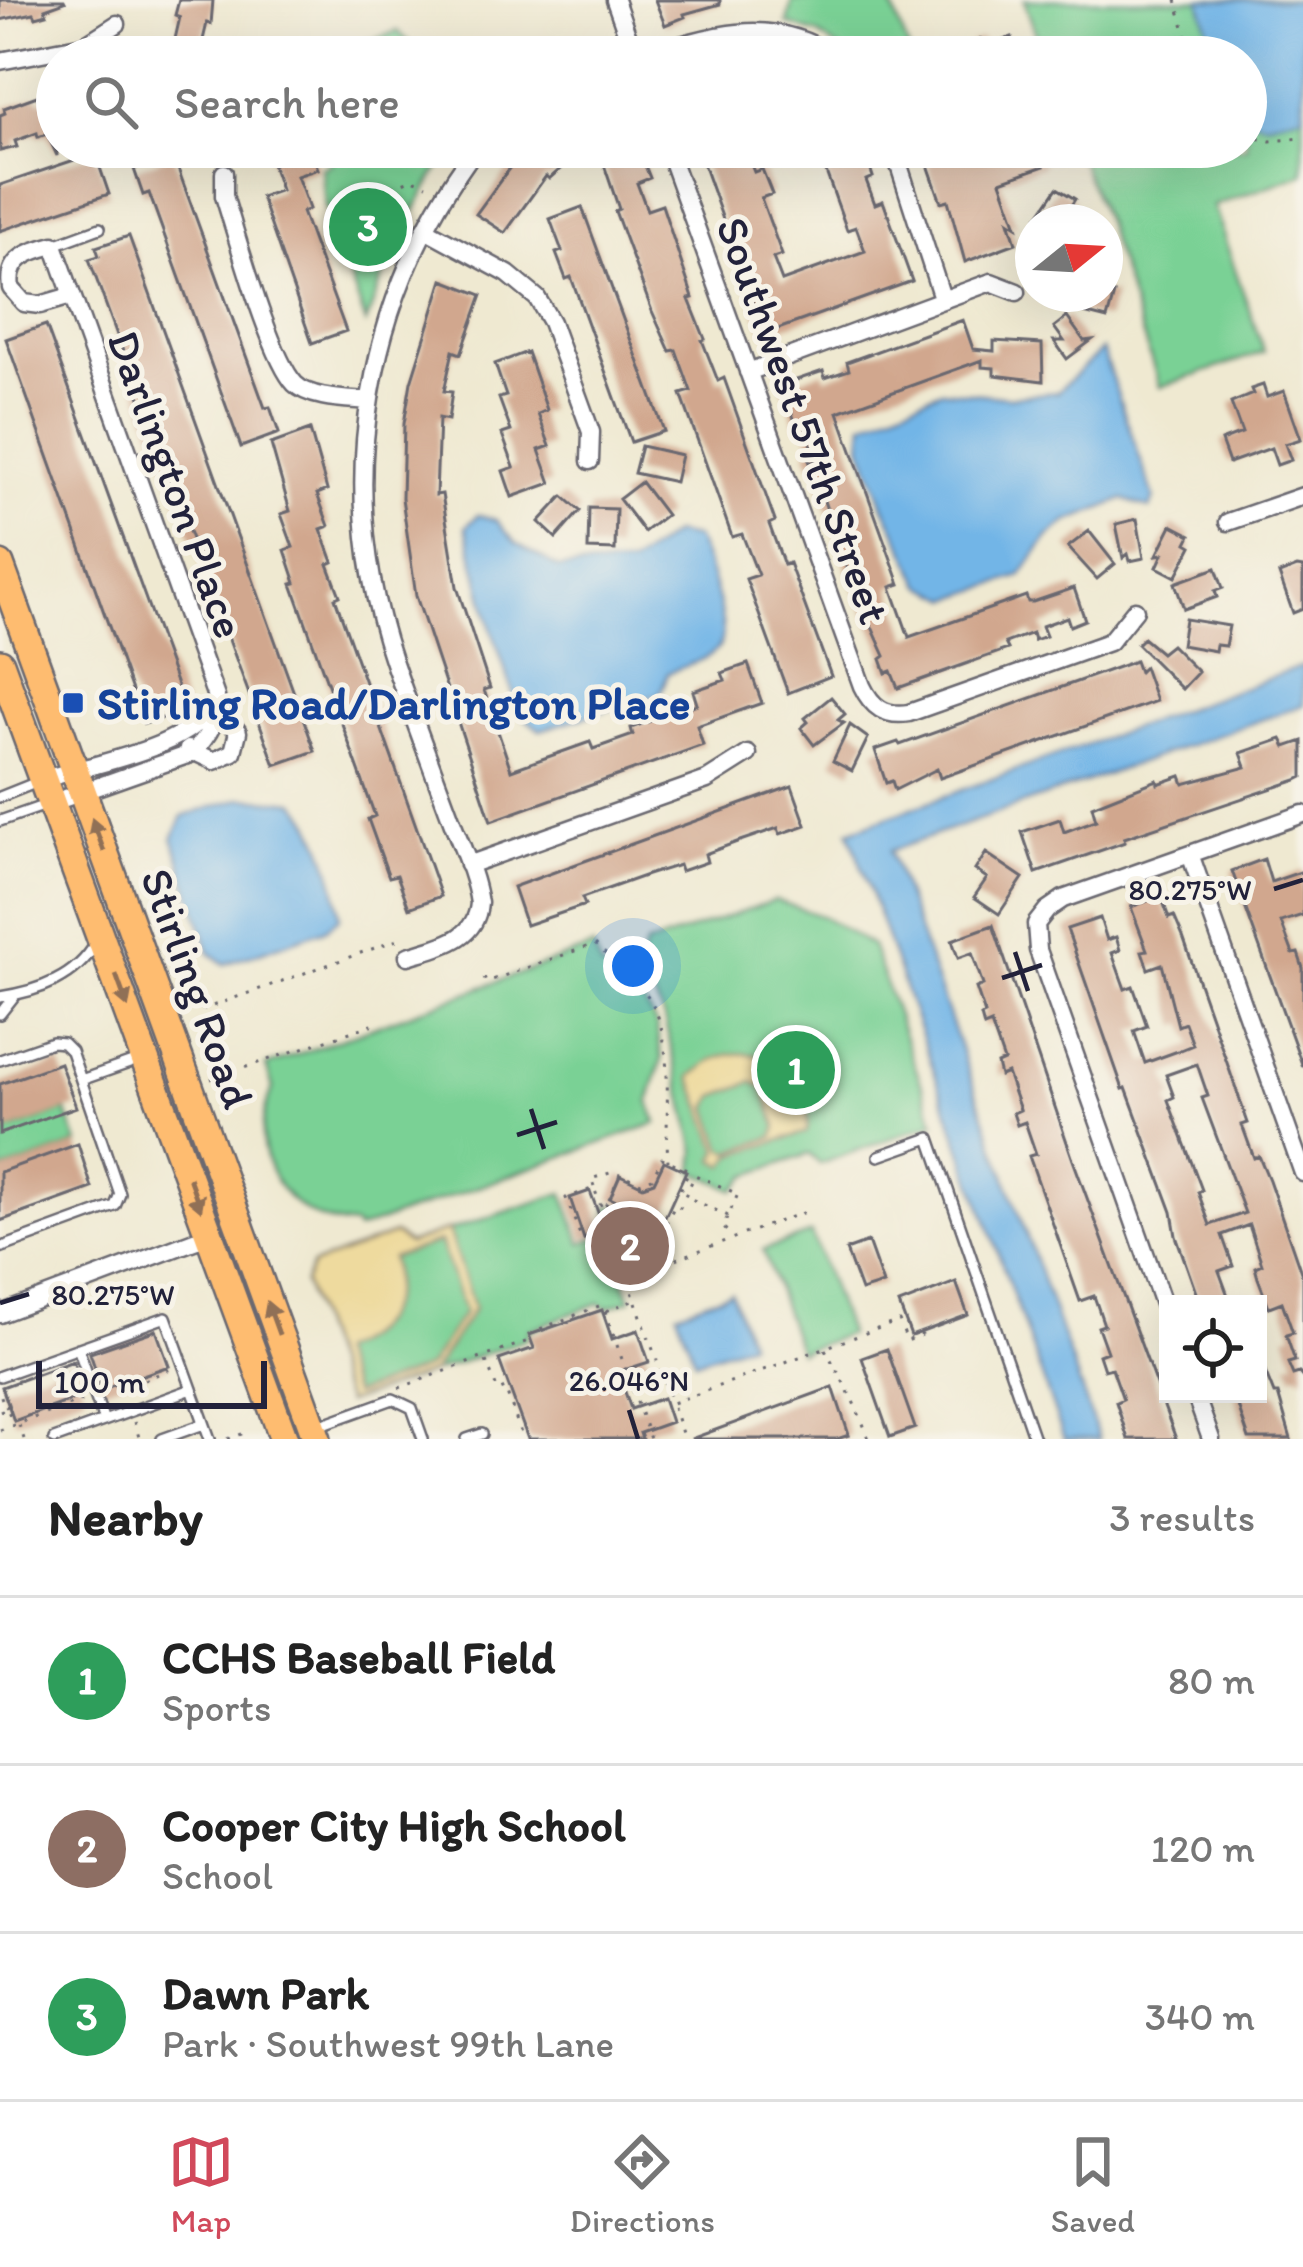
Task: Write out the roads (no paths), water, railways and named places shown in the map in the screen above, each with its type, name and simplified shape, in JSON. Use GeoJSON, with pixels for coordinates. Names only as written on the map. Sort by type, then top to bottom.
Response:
{"type":"FeatureCollection","features":[{"type":"Feature","properties":{"kind":"main road","name":"Stirling Road"},"geometry":{"type":"LineString","coordinates":[[0,565],[315,1434]]}},
{"type":"Feature","properties":{"kind":"main road","name":"Stirling Road"},"geometry":{"type":"LineString","coordinates":[[0,663],[284,1439]]}},
{"type":"Feature","properties":{"kind":"main road"},"geometry":{"type":"LineString","coordinates":[[146,1057],[174,1046]]}},
{"type":"Feature","properties":{"kind":"main road"},"geometry":{"type":"LineString","coordinates":[[284,1439],[315,1434]]}},
{"type":"Feature","properties":{"kind":"street"},"geometry":{"type":"LineString","coordinates":[[614,0],[630,36]]}},
{"type":"Feature","properties":{"kind":"street"},"geometry":{"type":"LineString","coordinates":[[98,36],[117,24]]}},
{"type":"Feature","properties":{"kind":"street"},"geometry":{"type":"LineString","coordinates":[[719,36],[742,30],[783,36]]}},
{"type":"Feature","properties":{"kind":"street"},"geometry":{"type":"LineString","coordinates":[[0,62],[36,55]]}},
{"type":"Feature","properties":{"kind":"street"},"geometry":{"type":"LineString","coordinates":[[409,956],[457,940],[471,928],[479,902],[380,615],[363,500],[368,401],[392,303],[425,229],[464,168]]}},
{"type":"Feature","properties":{"kind":"street","name":"Southwest 57th Street"},"geometry":{"type":"LineString","coordinates":[[675,168],[862,686],[882,711],[909,712],[1109,642],[1135,610]]}},
{"type":"Feature","properties":{"kind":"street"},"geometry":{"type":"LineString","coordinates":[[899,168],[942,298]]}},
{"type":"Feature","properties":{"kind":"street"},"geometry":{"type":"LineString","coordinates":[[224,173],[224,196],[280,363],[297,388],[368,401]]}},
{"type":"Feature","properties":{"kind":"street"},"geometry":{"type":"LineString","coordinates":[[425,229],[508,274],[537,298],[551,322],[591,432],[590,461]]}},
{"type":"Feature","properties":{"kind":"street","name":"Darlington Place"},"geometry":{"type":"LineString","coordinates":[[70,296],[32,306],[18,299],[11,288],[11,270],[18,258],[54,244],[216,701],[214,727],[193,753],[152,768],[78,781]]}},
{"type":"Feature","properties":{"kind":"street"},"geometry":{"type":"LineString","coordinates":[[748,372],[992,282],[1015,292]]}},
{"type":"Feature","properties":{"kind":"street"},"geometry":{"type":"LineString","coordinates":[[1228,522],[1303,496]]}},
{"type":"Feature","properties":{"kind":"street"},"geometry":{"type":"LineString","coordinates":[[174,739],[214,761],[233,752],[238,743],[232,721],[216,701]]}},
{"type":"Feature","properties":{"kind":"street","name":"Darlington Place"},"geometry":{"type":"LineString","coordinates":[[50,791],[130,752],[174,739],[200,724],[216,701]]}},
{"type":"Feature","properties":{"kind":"street"},"geometry":{"type":"LineString","coordinates":[[130,752],[152,768]]}},
{"type":"Feature","properties":{"kind":"street"},"geometry":{"type":"LineString","coordinates":[[468,865],[707,780],[748,754]]}},
{"type":"Feature","properties":{"kind":"street"},"geometry":{"type":"LineString","coordinates":[[1160,1295],[1035,932],[1040,917],[1063,899],[1303,814]]}},
{"type":"Feature","properties":{"kind":"street"},"geometry":{"type":"LineString","coordinates":[[1190,854],[1303,1172]]}},
{"type":"Feature","properties":{"kind":"street"},"geometry":{"type":"LineString","coordinates":[[0,1314],[210,1235]]}},
{"type":"Feature","properties":{"kind":"street"},"geometry":{"type":"LineString","coordinates":[[1198,1403],[1211,1439]]}},
{"type":"Feature","properties":{"kind":"lane","name":"Darlington Place"},"geometry":{"type":"LineString","coordinates":[[54,244],[100,228]]}},
{"type":"Feature","properties":{"kind":"lane"},"geometry":{"type":"LineString","coordinates":[[0,797],[50,791]]}},
{"type":"Feature","properties":{"kind":"lane"},"geometry":{"type":"LineString","coordinates":[[0,820],[50,791]]}},
{"type":"Feature","properties":{"kind":"lane"},"geometry":{"type":"LineString","coordinates":[[0,998],[51,984],[80,967],[101,933]]}},
{"type":"Feature","properties":{"kind":"lane"},"geometry":{"type":"LineString","coordinates":[[0,1014],[15,995]]}},
{"type":"Feature","properties":{"kind":"lane"},"geometry":{"type":"LineString","coordinates":[[0,1060],[52,1042],[63,1042],[71,1051],[119,1202],[0,1248]]}},
{"type":"Feature","properties":{"kind":"lane"},"geometry":{"type":"LineString","coordinates":[[81,1080],[146,1057]]}},
{"type":"Feature","properties":{"kind":"lane"},"geometry":{"type":"LineString","coordinates":[[879,1156],[929,1138],[1034,1439]]}},
{"type":"Feature","properties":{"kind":"lane"},"geometry":{"type":"LineString","coordinates":[[0,1376],[166,1317],[210,1439]]}},
{"type":"Feature","properties":{"kind":"lane"},"geometry":{"type":"LineString","coordinates":[[78,1348],[104,1421]]}},
{"type":"Feature","properties":{"kind":"lane"},"geometry":{"type":"LineString","coordinates":[[54,1439],[192,1389]]}},
{"type":"Feature","properties":{"kind":"lane"},"geometry":{"type":"LineString","coordinates":[[315,1434],[393,1399],[412,1408],[423,1439]]}},
{"type":"Feature","properties":{"kind":"lane"},"geometry":{"type":"LineString","coordinates":[[162,1439],[204,1424]]}},
{"type":"Feature","properties":{"kind":"lane"},"geometry":{"type":"LineString","coordinates":[[467,1439],[482,1434]]}},
{"type":"Feature","properties":{"kind":"water"},"geometry":{"type":"Polygon","coordinates":[[[1200,0],[1303,0],[1303,114],[1267,123],[1267,36],[1211,36],[1200,0]]]}},
{"type":"Feature","properties":{"kind":"water"},"geometry":{"type":"Polygon","coordinates":[[[1102,350],[1154,498],[1150,509],[1124,499],[1067,522],[1048,537],[1021,576],[951,599],[922,585],[884,506],[862,445],[864,423],[942,390],[1010,397],[1057,392],[1102,350]]]}},
{"type":"Feature","properties":{"kind":"water"},"geometry":{"type":"Polygon","coordinates":[[[478,515],[496,520],[516,543],[558,568],[630,565],[673,534],[695,538],[720,610],[719,647],[668,673],[660,694],[540,730],[520,714],[492,630],[466,527],[478,515]]]}},
{"type":"Feature","properties":{"kind":"water"},"geometry":{"type":"Polygon","coordinates":[[[1303,666],[1303,705],[890,851],[1099,1439],[1064,1439],[849,831],[1303,666]]]}},
{"type":"Feature","properties":{"kind":"water"},"geometry":{"type":"Polygon","coordinates":[[[242,798],[296,802],[326,856],[340,917],[326,929],[225,964],[210,953],[173,838],[183,816],[242,798]]]}},
{"type":"Feature","properties":{"kind":"water"},"geometry":{"type":"Polygon","coordinates":[[[731,1292],[749,1342],[695,1361],[677,1312],[731,1292]]]}},
{"type":"Feature","properties":{"kind":"place","name":"Dawn Park"},"geometry":{"type":"Point","coordinates":[368,227]}},
{"type":"Feature","properties":{"kind":"place","name":"Stirling Road/Darlington Place"},"geometry":{"type":"Point","coordinates":[73,703]}},
{"type":"Feature","properties":{"kind":"place","name":"CCHS Baseball Field"},"geometry":{"type":"Point","coordinates":[796,1070]}},
{"type":"Feature","properties":{"kind":"place","name":"Cooper City High School"},"geometry":{"type":"Point","coordinates":[630,1246]}}]}
